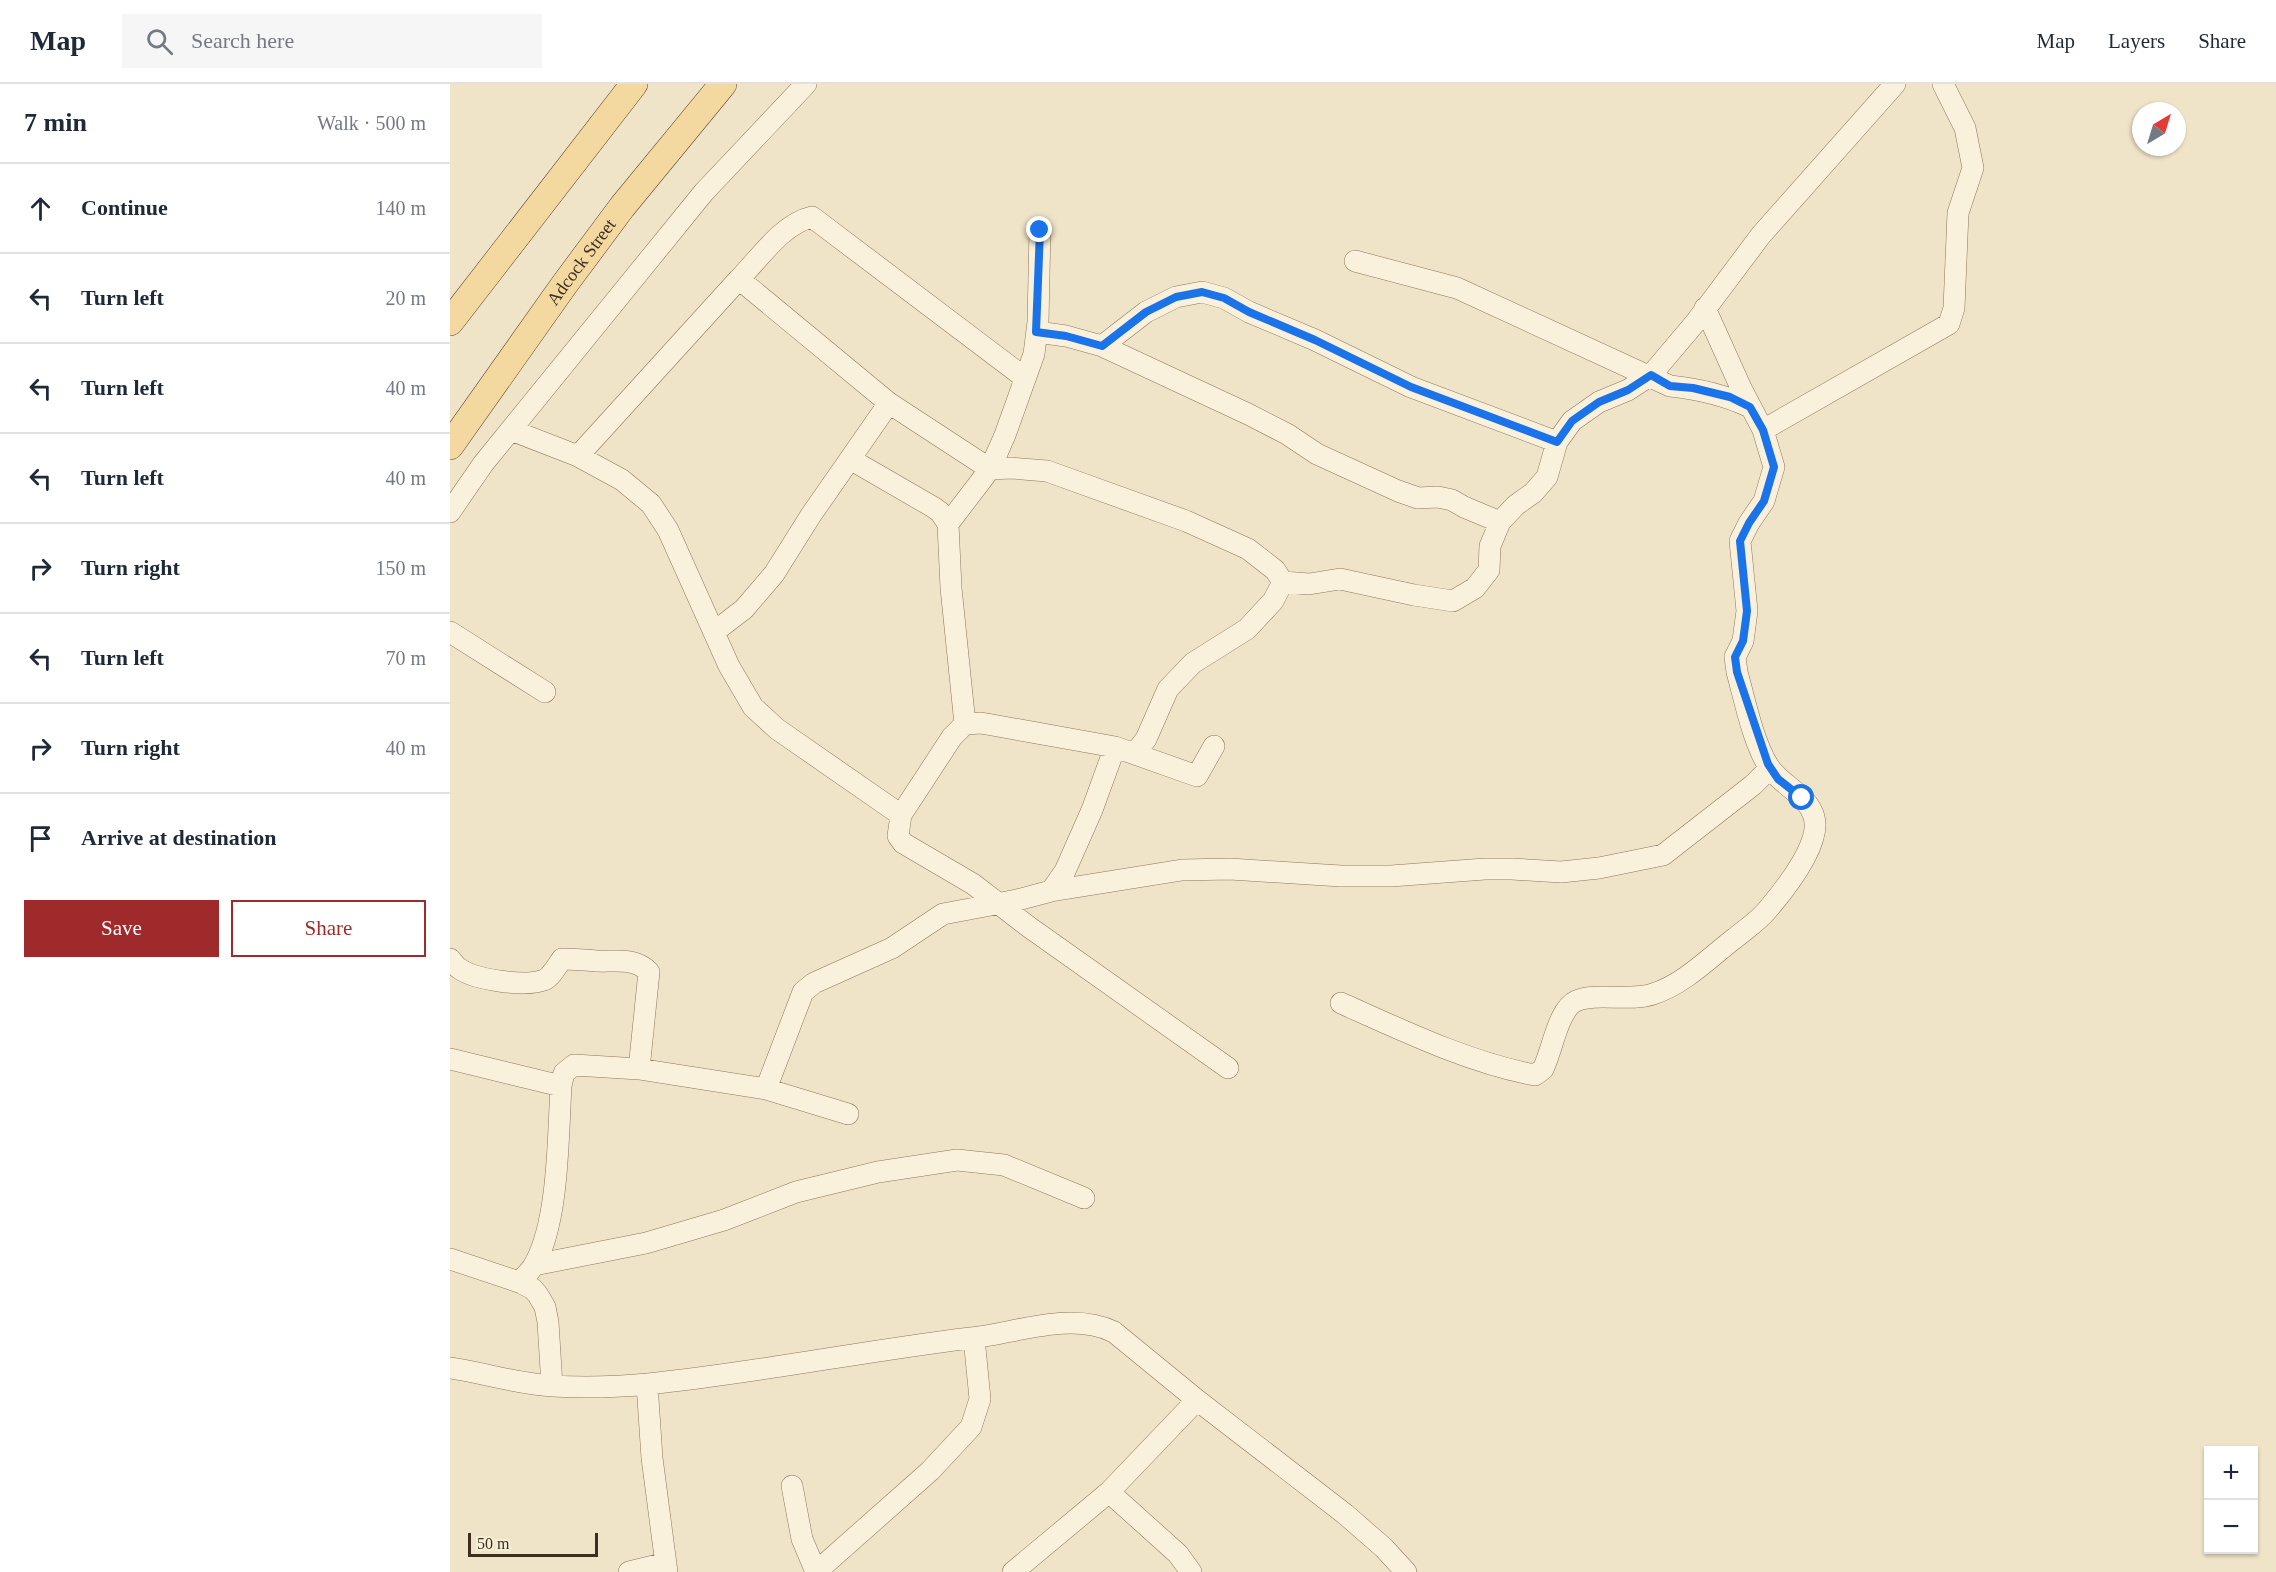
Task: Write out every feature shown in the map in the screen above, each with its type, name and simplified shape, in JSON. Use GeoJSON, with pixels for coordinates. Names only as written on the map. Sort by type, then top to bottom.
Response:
{"type":"FeatureCollection","features":[{"type":"Feature","properties":{"kind":"main road"},"geometry":{"type":"LineString","coordinates":[[450,322],[634,84]]}},
{"type":"Feature","properties":{"kind":"main road","name":"Adcock Street"},"geometry":{"type":"LineString","coordinates":[[450,446],[622,207],[723,84]]}},
{"type":"Feature","properties":{"kind":"street"},"geometry":{"type":"LineString","coordinates":[[450,512],[483,464],[704,192],[806,84]]}},
{"type":"Feature","properties":{"kind":"street"},"geometry":{"type":"LineString","coordinates":[[1283,582],[1309,584],[1340,579],[1453,601],[1475,588],[1489,570],[1490,546],[1500,522],[1516,505],[1533,493],[1547,477],[1557,442],[1572,421],[1599,402],[1628,390],[1651,375],[1695,323],[1761,235],[1895,84]]}},
{"type":"Feature","properties":{"kind":"street"},"geometry":{"type":"LineString","coordinates":[[1763,430],[1948,324],[1954,308],[1958,213],[1972,168],[1965,129],[1943,84]]}},
{"type":"Feature","properties":{"kind":"street"},"geometry":{"type":"LineString","coordinates":[[578,456],[784,232],[802,220],[813,217],[1025,378]]}},
{"type":"Feature","properties":{"kind":"street"},"geometry":{"type":"LineString","coordinates":[[948,525],[990,469],[1034,354],[1040,230]]}},
{"type":"Feature","properties":{"kind":"street"},"geometry":{"type":"LineString","coordinates":[[1355,261],[1457,288],[1651,375],[1670,386],[1693,388],[1730,397],[1750,407]]}},
{"type":"Feature","properties":{"kind":"street"},"geometry":{"type":"LineString","coordinates":[[739,279],[889,403],[990,469],[1047,471],[1186,521],[1248,549],[1275,570],[1283,582]]}},
{"type":"Feature","properties":{"kind":"street"},"geometry":{"type":"LineString","coordinates":[[1102,346],[1146,312],[1176,297],[1202,292],[1224,298],[1249,312],[1315,340],[1411,387],[1557,442]]}},
{"type":"Feature","properties":{"kind":"street"},"geometry":{"type":"LineString","coordinates":[[1341,1003],[1473,1058],[1506,1070],[1535,1075],[1543,1069],[1562,1014],[1575,1001],[1650,995],[1669,988],[1768,910],[1798,868],[1815,837],[1814,817],[1802,798],[1778,779],[1770,768],[1748,711],[1737,672],[1735,657],[1747,627],[1740,541],[1764,501],[1774,467],[1763,430],[1750,407],[1705,308]]}},
{"type":"Feature","properties":{"kind":"street"},"geometry":{"type":"LineString","coordinates":[[1036,332],[1066,336],[1102,346],[1248,414],[1287,434],[1317,454],[1398,491],[1418,498],[1438,497],[1452,500],[1500,522]]}},
{"type":"Feature","properties":{"kind":"street"},"geometry":{"type":"LineString","coordinates":[[714,632],[744,609],[762,589],[889,403]]}},
{"type":"Feature","properties":{"kind":"street"},"geometry":{"type":"LineString","coordinates":[[511,430],[578,456],[622,480],[651,504],[668,530],[729,666],[753,707],[777,729],[901,815]]}},
{"type":"Feature","properties":{"kind":"street"},"geometry":{"type":"LineString","coordinates":[[850,459],[933,507],[948,525],[951,588],[965,724]]}},
{"type":"Feature","properties":{"kind":"street"},"geometry":{"type":"LineString","coordinates":[[1135,753],[1146,739],[1168,690],[1193,663],[1247,629],[1273,601],[1283,582]]}},
{"type":"Feature","properties":{"kind":"street"},"geometry":{"type":"LineString","coordinates":[[450,632],[545,692]]}},
{"type":"Feature","properties":{"kind":"street"},"geometry":{"type":"LineString","coordinates":[[1214,746],[1197,776],[1115,747],[981,723],[965,724],[952,737],[901,815],[898,836],[903,843],[973,884],[1029,927],[1228,1068]]}},
{"type":"Feature","properties":{"kind":"street"},"geometry":{"type":"LineString","coordinates":[[1051,891],[1065,871],[1092,810],[1115,747]]}},
{"type":"Feature","properties":{"kind":"street"},"geometry":{"type":"LineString","coordinates":[[766,1089],[802,992],[814,984],[892,948],[943,914],[1051,891],[1182,870],[1241,869],[1341,876],[1390,876],[1485,869],[1561,872],[1599,868],[1663,855],[1752,785],[1770,768]]}},
{"type":"Feature","properties":{"kind":"street"},"geometry":{"type":"LineString","coordinates":[[450,959],[460,969],[473,975],[509,982],[547,979],[562,959],[634,962],[645,967],[649,972],[639,1069]]}},
{"type":"Feature","properties":{"kind":"street"},"geometry":{"type":"LineString","coordinates":[[450,1059],[561,1086]]}},
{"type":"Feature","properties":{"kind":"street"},"geometry":{"type":"LineString","coordinates":[[519,1282],[534,1265],[549,1226],[556,1171],[561,1086],[564,1073],[574,1065],[639,1069],[766,1089],[848,1114]]}},
{"type":"Feature","properties":{"kind":"street"},"geometry":{"type":"LineString","coordinates":[[534,1265],[646,1243],[724,1220],[806,1189],[878,1172],[957,1161],[1004,1165],[1084,1198]]}},
{"type":"Feature","properties":{"kind":"street"},"geometry":{"type":"LineString","coordinates":[[450,1259],[519,1282],[533,1289],[545,1307],[552,1386]]}},
{"type":"Feature","properties":{"kind":"street"},"geometry":{"type":"LineString","coordinates":[[450,1368],[552,1386],[647,1384],[1076,1323],[1099,1325],[1114,1332],[1197,1400],[1345,1514],[1384,1548],[1406,1572]]}},
{"type":"Feature","properties":{"kind":"street"},"geometry":{"type":"LineString","coordinates":[[792,1486],[802,1539],[816,1572],[930,1471],[971,1427],[980,1399],[974,1338]]}},
{"type":"Feature","properties":{"kind":"street"},"geometry":{"type":"LineString","coordinates":[[629,1572],[667,1568],[652,1458],[647,1384]]}},
{"type":"Feature","properties":{"kind":"street"},"geometry":{"type":"LineString","coordinates":[[1013,1572],[1109,1492],[1197,1400]]}},
{"type":"Feature","properties":{"kind":"street"},"geometry":{"type":"LineString","coordinates":[[1109,1492],[1178,1554],[1191,1572]]}},
{"type":"Feature","properties":{"kind":"route"},"geometry":{"type":"LineString","coordinates":[[1040,230],[1036,332],[1066,336],[1102,346],[1146,312],[1176,297],[1202,292],[1224,298],[1249,312],[1315,340],[1411,387],[1557,442],[1572,421],[1599,402],[1628,390],[1651,375],[1670,386],[1693,388],[1730,397],[1750,407],[1763,430],[1774,467],[1764,501],[1740,541],[1747,627],[1735,657],[1748,711],[1768,764],[1778,779],[1802,798]]}}]}
